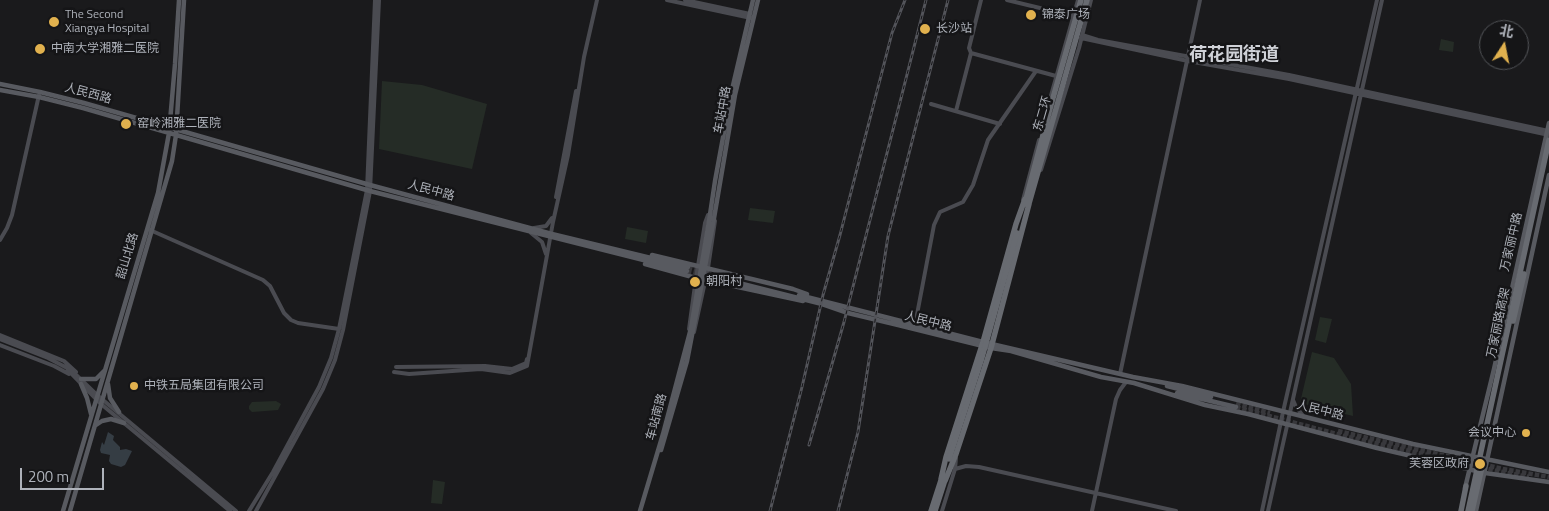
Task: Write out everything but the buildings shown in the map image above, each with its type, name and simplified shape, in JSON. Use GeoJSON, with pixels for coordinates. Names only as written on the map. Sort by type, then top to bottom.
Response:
{"type":"FeatureCollection","features":[{"type":"Feature","properties":{"kind":"highway","name":"东二环"},"geometry":{"type":"LineString","coordinates":[[1021,231],[1079,0]]}},
{"type":"Feature","properties":{"kind":"highway","name":"东二环"},"geometry":{"type":"LineString","coordinates":[[1027,202],[1076,49],[1087,0]]}},
{"type":"Feature","properties":{"kind":"highway","name":"万家丽路高架"},"geometry":{"type":"LineString","coordinates":[[1468,511],[1548,134]]}},
{"type":"Feature","properties":{"kind":"highway","name":"万家丽路高架"},"geometry":{"type":"LineString","coordinates":[[1472,511],[1549,158]]}},
{"type":"Feature","properties":{"kind":"highway"},"geometry":{"type":"LineString","coordinates":[[935,511],[943,480],[946,457],[982,344],[1016,224],[1027,202]]}},
{"type":"Feature","properties":{"kind":"highway"},"geometry":{"type":"LineString","coordinates":[[931,511],[952,458],[991,346],[1021,231]]}},
{"type":"Feature","properties":{"kind":"highway"},"geometry":{"type":"LineString","coordinates":[[952,458],[983,362],[1021,231]]}},
{"type":"Feature","properties":{"kind":"highway"},"geometry":{"type":"LineString","coordinates":[[1460,511],[1466,486]]}},
{"type":"Feature","properties":{"kind":"main road","name":"韶山北路"},"geometry":{"type":"LineString","coordinates":[[63,511],[158,193],[169,130],[179,0]]}},
{"type":"Feature","properties":{"kind":"main road","name":"韶山北路"},"geometry":{"type":"LineString","coordinates":[[70,511],[172,161],[176,133],[184,0]]}},
{"type":"Feature","properties":{"kind":"main road","name":"车站中路"},"geometry":{"type":"LineString","coordinates":[[692,329],[731,94],[754,0]]}},
{"type":"Feature","properties":{"kind":"main road","name":"车站中路"},"geometry":{"type":"LineString","coordinates":[[751,17],[758,0]]}},
{"type":"Feature","properties":{"kind":"main road","name":"人民西路"},"geometry":{"type":"LineString","coordinates":[[0,84],[169,130]]}},
{"type":"Feature","properties":{"kind":"main road","name":"人民西路"},"geometry":{"type":"LineString","coordinates":[[0,90],[39,94]]}},
{"type":"Feature","properties":{"kind":"main road","name":"万家丽中路"},"geometry":{"type":"LineString","coordinates":[[1466,486],[1549,124]]}},
{"type":"Feature","properties":{"kind":"main road","name":"人民中路"},"geometry":{"type":"LineString","coordinates":[[169,130],[368,188],[688,269]]}},
{"type":"Feature","properties":{"kind":"main road","name":"万家丽中路"},"geometry":{"type":"LineString","coordinates":[[1476,511],[1549,175]]}},
{"type":"Feature","properties":{"kind":"main road"},"geometry":{"type":"LineString","coordinates":[[595,247],[608,246],[708,268],[793,289],[823,302]]}},
{"type":"Feature","properties":{"kind":"main road"},"geometry":{"type":"LineString","coordinates":[[595,247],[610,254],[696,278],[793,300],[823,302]]}},
{"type":"Feature","properties":{"kind":"main road","name":"人民中路"},"geometry":{"type":"LineString","coordinates":[[719,277],[915,325],[982,344]]}},
{"type":"Feature","properties":{"kind":"main road","name":"人民中路"},"geometry":{"type":"LineString","coordinates":[[823,302],[848,313],[991,346],[1182,386],[1413,444],[1549,472]]}},
{"type":"Feature","properties":{"kind":"main road","name":"车站南路"},"geometry":{"type":"LineString","coordinates":[[642,511],[692,329]]}},
{"type":"Feature","properties":{"kind":"main road","name":"人民中路"},"geometry":{"type":"LineString","coordinates":[[991,346],[1101,376],[1236,406],[1133,377]]}},
{"type":"Feature","properties":{"kind":"main road"},"geometry":{"type":"LineString","coordinates":[[91,416],[87,398],[80,381],[96,379],[106,368]]}},
{"type":"Feature","properties":{"kind":"main road"},"geometry":{"type":"LineString","coordinates":[[107,382],[110,398],[118,412]]}},
{"type":"Feature","properties":{"kind":"main road","name":"人民中路"},"geometry":{"type":"LineString","coordinates":[[1134,383],[1204,405],[1261,417],[1377,448],[1485,473],[1549,482]]}},
{"type":"Feature","properties":{"kind":"main road"},"geometry":{"type":"LineString","coordinates":[[1261,417],[1267,414],[1268,410],[1265,408]]}},
{"type":"Feature","properties":{"kind":"main road"},"geometry":{"type":"LineString","coordinates":[[94,426],[112,418],[124,423]]}},
{"type":"Feature","properties":{"kind":"street"},"geometry":{"type":"LineString","coordinates":[[250,511],[319,387],[339,329],[368,188],[375,0]]}},
{"type":"Feature","properties":{"kind":"street"},"geometry":{"type":"LineString","coordinates":[[256,511],[323,389],[335,360],[343,330],[368,188],[379,0]]}},
{"type":"Feature","properties":{"kind":"street"},"geometry":{"type":"LineString","coordinates":[[596,0],[582,57],[552,218],[550,235],[528,366],[510,373],[481,369],[409,374],[395,369],[485,366],[512,368],[526,363],[546,254],[550,235],[568,155],[584,57],[596,0]]}},
{"type":"Feature","properties":{"kind":"street"},"geometry":{"type":"LineString","coordinates":[[667,0],[751,17]]}},
{"type":"Feature","properties":{"kind":"street"},"geometry":{"type":"LineString","coordinates":[[685,0],[751,17]]}},
{"type":"Feature","properties":{"kind":"street"},"geometry":{"type":"LineString","coordinates":[[956,110],[971,53],[969,48],[982,0]]}},
{"type":"Feature","properties":{"kind":"street"},"geometry":{"type":"LineString","coordinates":[[1007,0],[1073,16]]}},
{"type":"Feature","properties":{"kind":"street"},"geometry":{"type":"LineString","coordinates":[[1016,224],[1056,76],[1079,0]]}},
{"type":"Feature","properties":{"kind":"street"},"geometry":{"type":"LineString","coordinates":[[1021,231],[1076,49],[1082,37],[1091,0]]}},
{"type":"Feature","properties":{"kind":"street"},"geometry":{"type":"LineString","coordinates":[[1120,374],[1200,0]]}},
{"type":"Feature","properties":{"kind":"street"},"geometry":{"type":"LineString","coordinates":[[1268,511],[1359,92],[1377,0]]}},
{"type":"Feature","properties":{"kind":"street"},"geometry":{"type":"LineString","coordinates":[[1262,511],[1283,412],[1382,0]]}},
{"type":"Feature","properties":{"kind":"street"},"geometry":{"type":"LineString","coordinates":[[1081,20],[1084,27]]}},
{"type":"Feature","properties":{"kind":"street"},"geometry":{"type":"LineString","coordinates":[[1082,37],[1359,92],[1548,134]]}},
{"type":"Feature","properties":{"kind":"street"},"geometry":{"type":"LineString","coordinates":[[971,53],[1056,76]]}},
{"type":"Feature","properties":{"kind":"street"},"geometry":{"type":"LineString","coordinates":[[915,325],[934,225],[940,212],[964,202],[973,185],[988,140],[1036,71]]}},
{"type":"Feature","properties":{"kind":"street"},"geometry":{"type":"LineString","coordinates":[[0,240],[12,214],[39,94]]}},
{"type":"Feature","properties":{"kind":"street"},"geometry":{"type":"LineString","coordinates":[[932,104],[1000,124]]}},
{"type":"Feature","properties":{"kind":"street"},"geometry":{"type":"LineString","coordinates":[[690,340],[696,278],[705,223],[713,208]]}},
{"type":"Feature","properties":{"kind":"street"},"geometry":{"type":"LineString","coordinates":[[690,340],[696,325],[706,280],[715,224],[713,208]]}},
{"type":"Feature","properties":{"kind":"street"},"geometry":{"type":"LineString","coordinates":[[530,230],[546,226],[552,218]]}},
{"type":"Feature","properties":{"kind":"street"},"geometry":{"type":"LineString","coordinates":[[147,229],[263,280],[270,286],[284,313],[290,320],[298,323],[339,329]]}},
{"type":"Feature","properties":{"kind":"street"},"geometry":{"type":"LineString","coordinates":[[530,230],[542,242],[546,254]]}},
{"type":"Feature","properties":{"kind":"street"},"geometry":{"type":"LineString","coordinates":[[0,340],[48,358],[70,370],[124,423],[230,511]]}},
{"type":"Feature","properties":{"kind":"street"},"geometry":{"type":"LineString","coordinates":[[0,340],[59,368],[80,381]]}},
{"type":"Feature","properties":{"kind":"street"},"geometry":{"type":"LineString","coordinates":[[0,340],[64,361],[75,370],[80,381]]}},
{"type":"Feature","properties":{"kind":"street"},"geometry":{"type":"LineString","coordinates":[[1092,511],[1116,399],[1126,382]]}},
{"type":"Feature","properties":{"kind":"street"},"geometry":{"type":"LineString","coordinates":[[1293,399],[1296,407],[1304,417]]}},
{"type":"Feature","properties":{"kind":"street"},"geometry":{"type":"LineString","coordinates":[[102,402],[118,412],[236,511]]}},
{"type":"Feature","properties":{"kind":"street"},"geometry":{"type":"LineString","coordinates":[[942,511],[955,469],[952,458]]}},
{"type":"Feature","properties":{"kind":"street"},"geometry":{"type":"LineString","coordinates":[[955,469],[966,466],[979,467],[1176,511]]}},
{"type":"Feature","properties":{"kind":"shaded area"},"geometry":{"type":"Polygon","coordinates":[[[1441,39],[1454,42],[1453,52],[1439,50],[1441,39]]]}},
{"type":"Feature","properties":{"kind":"shaded area"},"geometry":{"type":"Polygon","coordinates":[[[382,81],[422,85],[487,104],[472,169],[379,149],[382,81]]]}},
{"type":"Feature","properties":{"kind":"shaded area"},"geometry":{"type":"Polygon","coordinates":[[[750,208],[775,211],[773,223],[748,220],[750,208]]]}},
{"type":"Feature","properties":{"kind":"shaded area"},"geometry":{"type":"Polygon","coordinates":[[[627,227],[648,231],[646,243],[625,239],[627,227]]]}},
{"type":"Feature","properties":{"kind":"shaded area"},"geometry":{"type":"Polygon","coordinates":[[[1320,317],[1332,319],[1326,343],[1315,340],[1320,317]]]}},
{"type":"Feature","properties":{"kind":"shaded area"},"geometry":{"type":"Polygon","coordinates":[[[1312,352],[1334,358],[1351,384],[1353,416],[1300,403],[1312,352]]]}},
{"type":"Feature","properties":{"kind":"shaded area"},"geometry":{"type":"Polygon","coordinates":[[[276,401],[281,404],[278,410],[252,412],[249,409],[252,402],[276,401]]]}},
{"type":"Feature","properties":{"kind":"shaded area"},"geometry":{"type":"Polygon","coordinates":[[[108,432],[114,436],[113,440],[120,447],[120,450],[132,451],[125,465],[121,467],[111,464],[109,461],[110,455],[101,453],[102,442],[104,445],[108,432]]]}},
{"type":"Feature","properties":{"kind":"shaded area"},"geometry":{"type":"Polygon","coordinates":[[[433,480],[445,482],[442,504],[431,503],[433,480]]]}},
{"type":"Feature","properties":{"kind":"tunnel"},"geometry":{"type":"LineString","coordinates":[[688,267],[719,275]]}},
{"type":"Feature","properties":{"kind":"tunnel"},"geometry":{"type":"LineString","coordinates":[[687,271],[719,278]]}},
{"type":"Feature","properties":{"kind":"tunnel"},"geometry":{"type":"LineString","coordinates":[[1236,404],[1270,413]]}},
{"type":"Feature","properties":{"kind":"tunnel"},"geometry":{"type":"LineString","coordinates":[[1236,407],[1348,437],[1529,477]]}},
{"type":"Feature","properties":{"kind":"tunnel"},"geometry":{"type":"LineString","coordinates":[[1338,431],[1503,469],[1549,477]]}},
{"type":"Feature","properties":{"kind":"railway"},"geometry":{"type":"LineString","coordinates":[[770,511],[802,387],[823,295],[892,33],[905,0]]}},
{"type":"Feature","properties":{"kind":"railway"},"geometry":{"type":"LineString","coordinates":[[809,445],[844,322],[926,0]]}},
{"type":"Feature","properties":{"kind":"railway"},"geometry":{"type":"LineString","coordinates":[[838,511],[858,432],[888,236],[948,0]]}},
{"type":"Feature","properties":{"kind":"place","name":"锦泰广场"},"geometry":{"type":"Point","coordinates":[1031,15]}},
{"type":"Feature","properties":{"kind":"place","name":"The Second Xiangya Hospital"},"geometry":{"type":"Point","coordinates":[54,22]}},
{"type":"Feature","properties":{"kind":"place","name":"长沙站"},"geometry":{"type":"Point","coordinates":[925,29]}},
{"type":"Feature","properties":{"kind":"place","name":"中南大学湘雅二医院"},"geometry":{"type":"Point","coordinates":[40,49]}},
{"type":"Feature","properties":{"kind":"place","name":"窑岭湘雅二医院"},"geometry":{"type":"Point","coordinates":[126,124]}},
{"type":"Feature","properties":{"kind":"place","name":"朝阳村"},"geometry":{"type":"Point","coordinates":[695,282]}},
{"type":"Feature","properties":{"kind":"place","name":"中铁五局集团有限公司"},"geometry":{"type":"Point","coordinates":[134,386]}},
{"type":"Feature","properties":{"kind":"place","name":"会议中心"},"geometry":{"type":"Point","coordinates":[1526,433]}},
{"type":"Feature","properties":{"kind":"place","name":"芙蓉区政府"},"geometry":{"type":"Point","coordinates":[1480,464]}},
{"type":"Feature","properties":{"kind":"district","name":"荷花园街道"},"geometry":{"type":"Point","coordinates":[1234,56]}}]}
